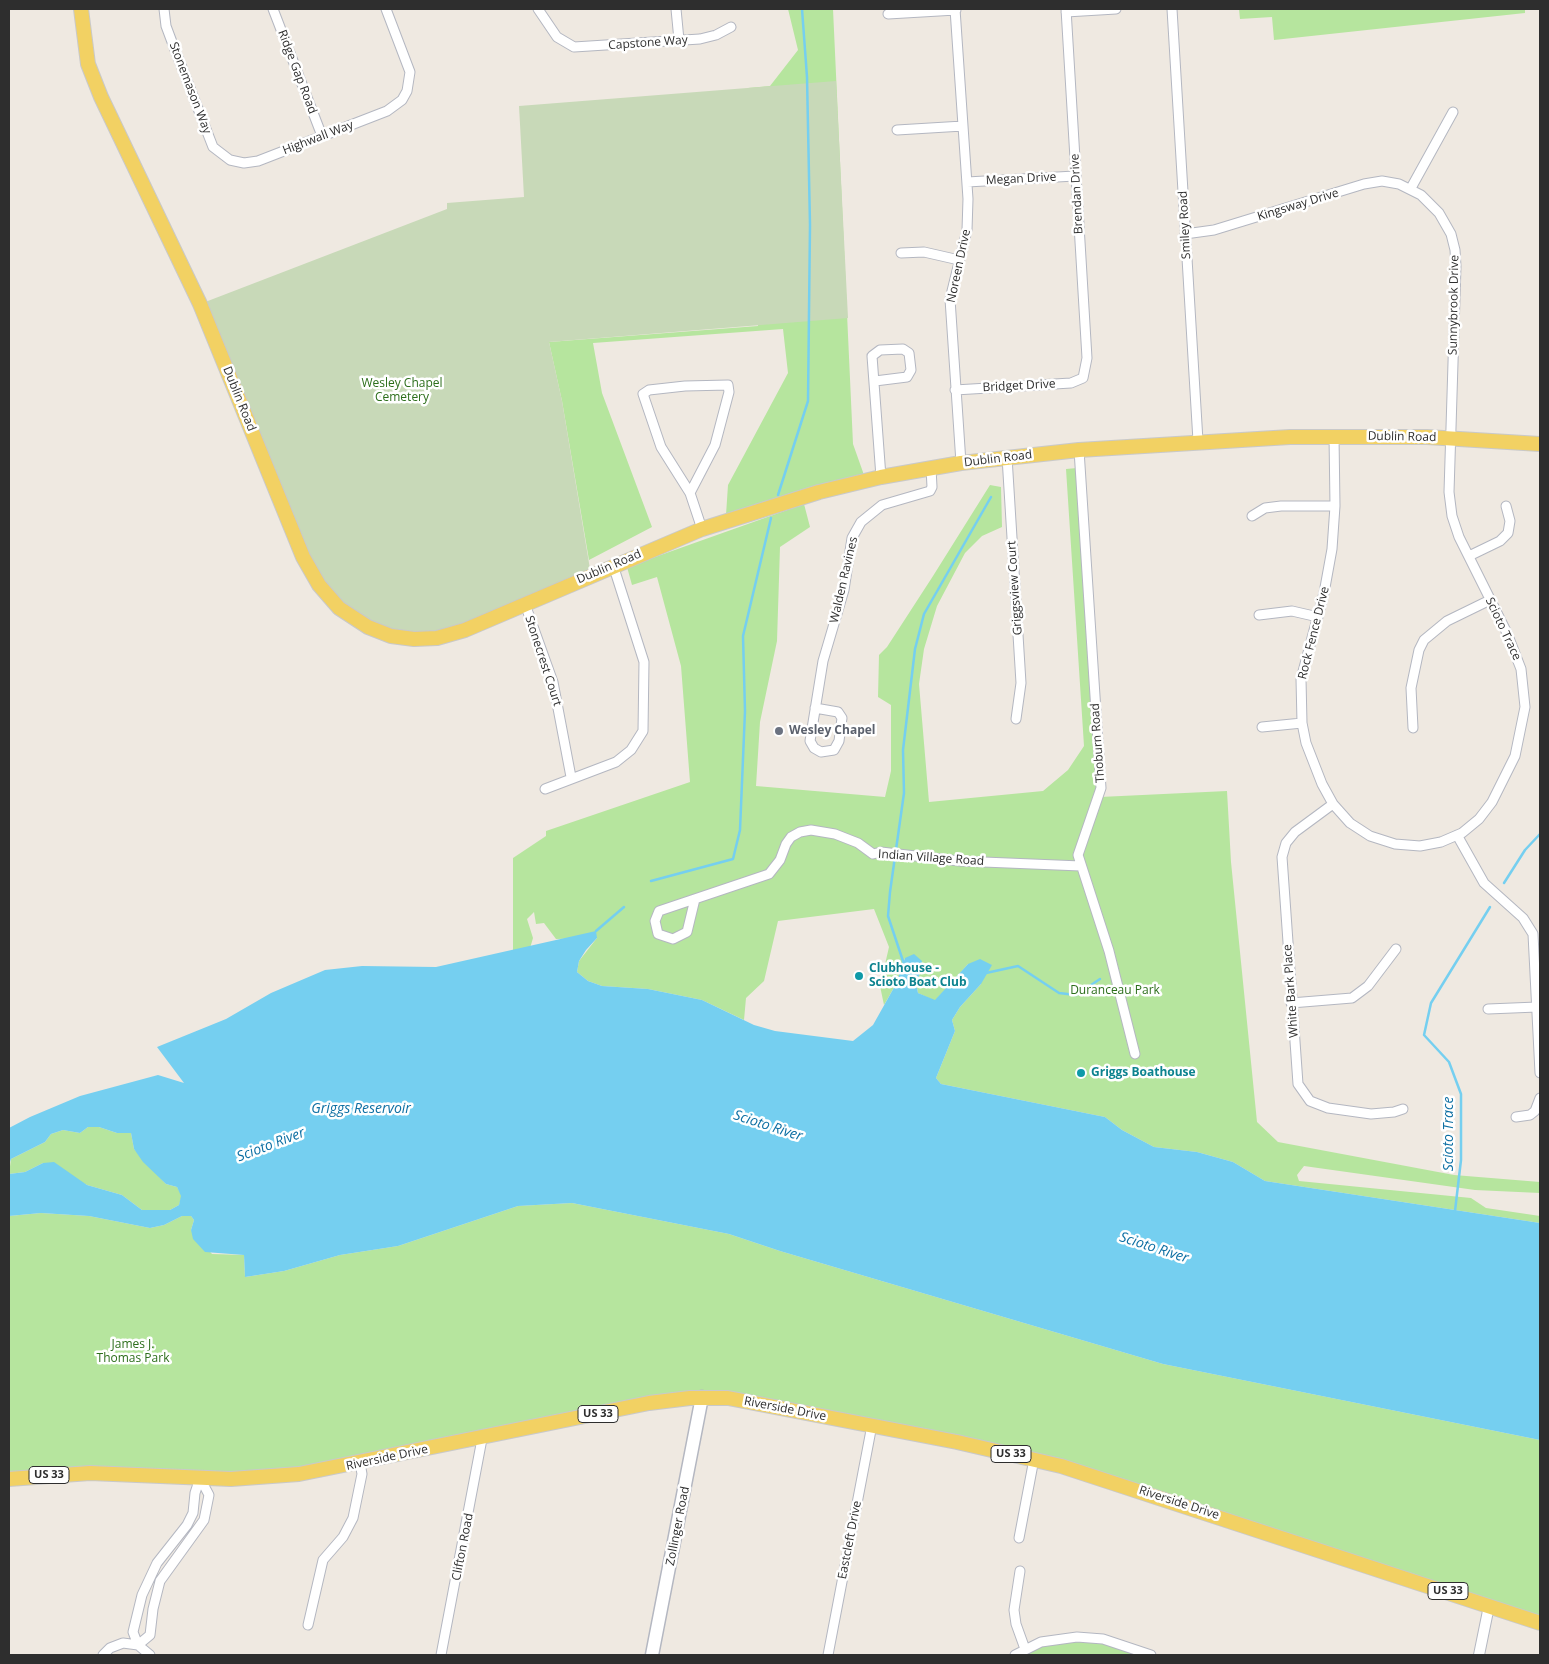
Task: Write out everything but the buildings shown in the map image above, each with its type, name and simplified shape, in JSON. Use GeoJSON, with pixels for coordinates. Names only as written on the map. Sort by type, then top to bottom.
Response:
{"type":"FeatureCollection","features":[{"type":"Feature","properties":{"kind":"main road","name":"Dublin Road"},"geometry":{"type":"LineString","coordinates":[[81,9],[88,64],[101,98],[200,304],[303,557],[319,585],[339,608],[357,621],[392,636],[414,639],[437,638],[465,630],[613,565],[702,529],[819,492],[960,463],[1007,456],[1198,441],[1334,436],[1450,438],[1540,444]]}},
{"type":"Feature","properties":{"kind":"main road","name":"Riverside Drive"},"geometry":{"type":"LineString","coordinates":[[9,1479],[90,1474],[262,1478],[324,1471],[649,1403],[702,1398],[737,1399],[1034,1459],[1091,1474],[1540,1623]]}},
{"type":"Feature","properties":{"kind":"main road","name":"Zollinger Road"},"geometry":{"type":"LineString","coordinates":[[652,1655],[702,1398]]}},
{"type":"Feature","properties":{"kind":"street","name":"Stonemason Way"},"geometry":{"type":"LineString","coordinates":[[164,9],[166,26],[210,140],[218,152],[230,160]]}},
{"type":"Feature","properties":{"kind":"street","name":"Ridge Gap Road"},"geometry":{"type":"LineString","coordinates":[[273,9],[322,136]]}},
{"type":"Feature","properties":{"kind":"street","name":"Highwall Way"},"geometry":{"type":"LineString","coordinates":[[230,160],[244,163],[258,161],[387,111],[402,100],[407,91],[410,72],[386,9]]}},
{"type":"Feature","properties":{"kind":"street","name":"Capstone Way"},"geometry":{"type":"LineString","coordinates":[[538,9],[551,30],[564,43],[585,48],[716,36],[731,27]]}},
{"type":"Feature","properties":{"kind":"street"},"geometry":{"type":"LineString","coordinates":[[676,9],[678,40]]}},
{"type":"Feature","properties":{"kind":"street"},"geometry":{"type":"LineString","coordinates":[[888,14],[956,9]]}},
{"type":"Feature","properties":{"kind":"street","name":"Noreen Drive"},"geometry":{"type":"LineString","coordinates":[[956,9],[967,182],[967,230],[950,299],[960,463]]}},
{"type":"Feature","properties":{"kind":"street"},"geometry":{"type":"LineString","coordinates":[[1066,10],[1116,9]]}},
{"type":"Feature","properties":{"kind":"street","name":"Smiley Road"},"geometry":{"type":"LineString","coordinates":[[1172,9],[1198,441]]}},
{"type":"Feature","properties":{"kind":"street","name":"Brendan Drive"},"geometry":{"type":"LineString","coordinates":[[1066,10],[1087,358],[1083,378]]}},
{"type":"Feature","properties":{"kind":"street"},"geometry":{"type":"LineString","coordinates":[[1411,188],[1453,112]]}},
{"type":"Feature","properties":{"kind":"street"},"geometry":{"type":"LineString","coordinates":[[897,130],[963,126]]}},
{"type":"Feature","properties":{"kind":"street","name":"Megan Drive"},"geometry":{"type":"LineString","coordinates":[[967,182],[1075,176]]}},
{"type":"Feature","properties":{"kind":"street","name":"Kingsway Drive"},"geometry":{"type":"LineString","coordinates":[[1186,234],[1214,230],[1373,182],[1392,182],[1411,188]]}},
{"type":"Feature","properties":{"kind":"street","name":"Sunnybrook Drive"},"geometry":{"type":"LineString","coordinates":[[1411,188],[1431,203],[1439,213],[1451,234],[1455,250],[1450,438]]}},
{"type":"Feature","properties":{"kind":"street"},"geometry":{"type":"LineString","coordinates":[[901,253],[924,252],[959,260]]}},
{"type":"Feature","properties":{"kind":"street"},"geometry":{"type":"LineString","coordinates":[[875,381],[907,377],[911,370],[909,354],[903,349],[880,350],[874,353],[875,381],[881,478]]}},
{"type":"Feature","properties":{"kind":"street","name":"Bridget Drive"},"geometry":{"type":"LineString","coordinates":[[955,390],[1071,383],[1083,378]]}},
{"type":"Feature","properties":{"kind":"street"},"geometry":{"type":"LineString","coordinates":[[690,493],[715,445],[729,392],[728,386],[686,386],[649,390],[644,392],[642,397],[661,447],[690,493],[702,529]]}},
{"type":"Feature","properties":{"kind":"street","name":"Rock Fence Drive"},"geometry":{"type":"LineString","coordinates":[[1334,436],[1335,506],[1332,549],[1318,617],[1301,679],[1302,723],[1312,764],[1333,804],[1350,823],[1364,832],[1395,844],[1420,846],[1441,842],[1457,836]]}},
{"type":"Feature","properties":{"kind":"street","name":"Scioto Trace"},"geometry":{"type":"LineString","coordinates":[[1450,438],[1449,492],[1451,508],[1459,537],[1507,633],[1521,669],[1525,707],[1515,756],[1492,802],[1479,819],[1457,836]]}},
{"type":"Feature","properties":{"kind":"street","name":"Thoburn Road"},"geometry":{"type":"LineString","coordinates":[[1079,450],[1101,788],[1079,847],[1078,855],[1109,951],[1135,1054]]}},
{"type":"Feature","properties":{"kind":"street","name":"Griggsview Court"},"geometry":{"type":"LineString","coordinates":[[1007,456],[1021,683],[1016,718]]}},
{"type":"Feature","properties":{"kind":"street","name":"Walden Ravines"},"geometry":{"type":"LineString","coordinates":[[815,708],[838,712],[842,718],[839,741],[834,750],[821,752],[814,748],[810,741],[815,708],[823,661],[844,590],[849,548],[856,530],[867,515],[882,505],[930,491],[932,487],[931,468]]}},
{"type":"Feature","properties":{"kind":"street"},"geometry":{"type":"LineString","coordinates":[[1252,516],[1265,508],[1280,506],[1335,506]]}},
{"type":"Feature","properties":{"kind":"street"},"geometry":{"type":"LineString","coordinates":[[1469,556],[1500,541],[1508,532],[1510,521],[1506,506]]}},
{"type":"Feature","properties":{"kind":"street"},"geometry":{"type":"LineString","coordinates":[[545,789],[572,777],[616,762],[631,750],[643,731],[644,662],[613,565]]}},
{"type":"Feature","properties":{"kind":"street"},"geometry":{"type":"LineString","coordinates":[[1413,728],[1411,688],[1419,650],[1424,640],[1447,621],[1490,600]]}},
{"type":"Feature","properties":{"kind":"street","name":"Stonecrest Court"},"geometry":{"type":"LineString","coordinates":[[525,604],[553,682],[572,777]]}},
{"type":"Feature","properties":{"kind":"street"},"geometry":{"type":"LineString","coordinates":[[1258,614],[1292,611],[1318,617]]}},
{"type":"Feature","properties":{"kind":"street"},"geometry":{"type":"LineString","coordinates":[[1262,727],[1302,723]]}},
{"type":"Feature","properties":{"kind":"street","name":"White Bark Place"},"geometry":{"type":"LineString","coordinates":[[1333,804],[1295,832],[1286,843],[1282,857],[1298,1084],[1310,1101],[1328,1108],[1372,1114],[1394,1112],[1403,1109]]}},
{"type":"Feature","properties":{"kind":"street","name":"Indian Village Road"},"geometry":{"type":"LineString","coordinates":[[695,899],[687,932],[673,939],[658,934],[655,921],[658,911],[769,874],[780,860],[791,837],[800,832],[811,830],[835,834],[858,843],[872,854],[881,852],[927,858],[1081,866]]}},
{"type":"Feature","properties":{"kind":"street"},"geometry":{"type":"LineString","coordinates":[[1457,836],[1484,883],[1529,925],[1533,934],[1536,959],[1540,1073]]}},
{"type":"Feature","properties":{"kind":"street"},"geometry":{"type":"LineString","coordinates":[[1291,1003],[1352,998],[1368,986],[1396,949]]}},
{"type":"Feature","properties":{"kind":"street"},"geometry":{"type":"LineString","coordinates":[[1488,1009],[1537,1007]]}},
{"type":"Feature","properties":{"kind":"street"},"geometry":{"type":"LineString","coordinates":[[1516,1117],[1530,1115],[1535,1111],[1540,1098]]}},
{"type":"Feature","properties":{"kind":"street","name":"Eastcleft Drive"},"geometry":{"type":"LineString","coordinates":[[828,1655],[872,1425]]}},
{"type":"Feature","properties":{"kind":"street","name":"Clifton Road"},"geometry":{"type":"LineString","coordinates":[[442,1655],[482,1438]]}},
{"type":"Feature","properties":{"kind":"street"},"geometry":{"type":"LineString","coordinates":[[1019,1538],[1034,1459]]}},
{"type":"Feature","properties":{"kind":"street"},"geometry":{"type":"LineString","coordinates":[[308,1625],[323,1560],[343,1537],[352,1518],[362,1474],[360,1463]]}},
{"type":"Feature","properties":{"kind":"street"},"geometry":{"type":"LineString","coordinates":[[150,1655],[138,1645],[133,1632],[144,1587],[157,1563],[187,1525],[193,1513],[195,1493],[200,1478]]}},
{"type":"Feature","properties":{"kind":"street"},"geometry":{"type":"LineString","coordinates":[[103,1655],[110,1648],[123,1643],[138,1645],[150,1635],[153,1608],[160,1581],[204,1520],[208,1494],[200,1478]]}},
{"type":"Feature","properties":{"kind":"street"},"geometry":{"type":"LineString","coordinates":[[1020,1571],[1014,1610],[1016,1624],[1025,1649]]}},
{"type":"Feature","properties":{"kind":"street"},"geometry":{"type":"LineString","coordinates":[[1479,1655],[1489,1606]]}},
{"type":"Feature","properties":{"kind":"street"},"geometry":{"type":"LineString","coordinates":[[1015,1655],[1049,1640],[1092,1637],[1151,1655]]}},
{"type":"Feature","properties":{"kind":"green space"},"geometry":{"type":"Polygon","coordinates":[[[788,9],[833,9],[853,444],[864,475],[800,490],[726,515],[728,485],[788,373],[783,329],[593,343],[602,393],[652,527],[589,560],[562,401],[549,342],[758,326],[748,88],[770,86],[798,50],[788,9]]]}},
{"type":"Feature","properties":{"kind":"green space"},"geometry":{"type":"Polygon","coordinates":[[[1239,9],[1525,9],[1525,13],[1274,40],[1272,17],[1240,19],[1239,9]]]}},
{"type":"Feature","properties":{"kind":"green space","name":"Wesley Chapel Cemetery"},"geometry":{"type":"Polygon","coordinates":[[[836,81],[848,318],[549,342],[562,401],[591,575],[465,630],[391,636],[325,593],[200,304],[447,209],[447,203],[524,197],[519,106],[836,81]]]}},
{"type":"Feature","properties":{"kind":"green space","name":"Duranceau Park"},"geometry":{"type":"Polygon","coordinates":[[[1077,468],[1100,797],[1227,791],[1231,862],[1257,1122],[1278,1142],[1454,1175],[1540,1182],[1540,1193],[1475,1190],[1304,1166],[1297,1175],[1299,1181],[1471,1198],[1486,1208],[1540,1216],[1540,1223],[1265,1181],[1233,1162],[1197,1152],[1154,1147],[1122,1130],[1105,1117],[941,1084],[936,1078],[955,1031],[952,1020],[960,1007],[981,984],[968,964],[935,1001],[918,993],[916,983],[920,973],[905,958],[896,984],[884,1005],[880,986],[889,947],[874,909],[778,921],[764,981],[746,998],[744,1020],[702,1000],[648,989],[602,986],[588,981],[577,972],[579,961],[597,938],[556,939],[544,923],[536,924],[534,912],[527,919],[533,938],[528,955],[513,963],[513,858],[546,836],[546,831],[690,782],[681,666],[657,577],[632,585],[627,567],[804,504],[810,527],[780,547],[777,641],[760,722],[756,786],[885,797],[891,771],[891,705],[878,697],[879,655],[887,647],[990,485],[1001,487],[1002,527],[982,536],[965,553],[937,606],[924,649],[919,684],[929,802],[1043,791],[1068,770],[1084,746],[1066,469],[1077,468]]]}},
{"type":"Feature","properties":{"kind":"green space"},"geometry":{"type":"Polygon","coordinates":[[[88,1127],[99,1127],[117,1133],[131,1133],[134,1149],[166,1184],[177,1187],[182,1196],[179,1205],[170,1210],[142,1210],[122,1195],[87,1185],[43,1163],[25,1172],[9,1174],[11,1159],[45,1142],[51,1134],[63,1130],[80,1133],[88,1127]]]}},
{"type":"Feature","properties":{"kind":"green space","name":"James J. Thomas Park"},"geometry":{"type":"Polygon","coordinates":[[[572,1203],[729,1234],[780,1251],[1163,1364],[1540,1440],[1540,1623],[1091,1474],[702,1397],[324,1471],[9,1479],[9,1216],[41,1213],[89,1216],[150,1228],[164,1225],[182,1216],[191,1216],[194,1220],[191,1230],[212,1254],[244,1255],[245,1277],[284,1271],[340,1255],[398,1246],[518,1206],[572,1203]]]}},
{"type":"Feature","properties":{"kind":"green space"},"geometry":{"type":"Polygon","coordinates":[[[1077,1637],[1151,1655],[1015,1655],[1025,1649],[1077,1637]]]}},
{"type":"Feature","properties":{"kind":"water","name":"Griggs Reservoir"},"geometry":{"type":"Polygon","coordinates":[[[596,931],[597,938],[579,961],[577,972],[588,981],[602,986],[648,989],[702,1000],[754,1025],[775,1031],[853,1041],[873,1025],[896,984],[905,958],[914,954],[922,961],[916,983],[918,993],[935,1000],[968,964],[980,959],[992,965],[981,984],[960,1007],[952,1020],[955,1031],[936,1078],[941,1084],[1105,1117],[1122,1130],[1154,1147],[1197,1152],[1233,1162],[1265,1181],[1540,1223],[1540,1440],[1163,1364],[780,1251],[729,1234],[572,1203],[518,1206],[398,1246],[340,1255],[284,1271],[245,1277],[244,1255],[205,1252],[193,1239],[191,1230],[194,1220],[191,1216],[182,1216],[164,1225],[150,1228],[89,1216],[41,1213],[9,1216],[9,1174],[25,1172],[43,1163],[54,1162],[87,1185],[122,1195],[142,1210],[170,1210],[179,1205],[181,1196],[177,1187],[166,1184],[143,1162],[134,1149],[131,1133],[117,1133],[99,1127],[88,1127],[80,1133],[63,1130],[51,1134],[45,1142],[11,1159],[9,1165],[9,1128],[30,1117],[80,1096],[158,1075],[184,1083],[157,1047],[226,1019],[271,993],[325,970],[362,966],[436,967],[596,931]]]}},
{"type":"Feature","properties":{"kind":"waterway"},"geometry":{"type":"LineString","coordinates":[[778,495],[808,401],[810,225],[807,77],[802,9]]}},
{"type":"Feature","properties":{"kind":"waterway"},"geometry":{"type":"LineString","coordinates":[[904,964],[888,916],[904,793],[903,750],[915,649],[924,614],[991,497]]}},
{"type":"Feature","properties":{"kind":"waterway"},"geometry":{"type":"LineString","coordinates":[[651,881],[733,859],[740,830],[745,711],[743,636],[771,518]]}},
{"type":"Feature","properties":{"kind":"waterway","name":"Scioto Trace"},"geometry":{"type":"LineString","coordinates":[[1504,883],[1525,850],[1540,834]]}},
{"type":"Feature","properties":{"kind":"waterway"},"geometry":{"type":"LineString","coordinates":[[596,931],[624,907]]}},
{"type":"Feature","properties":{"kind":"waterway","name":"Scioto Trace"},"geometry":{"type":"LineString","coordinates":[[1455,1211],[1461,1160],[1461,1094],[1449,1062],[1424,1035],[1431,1003],[1490,907]]}},
{"type":"Feature","properties":{"kind":"waterway"},"geometry":{"type":"LineString","coordinates":[[986,973],[1018,966],[1059,993],[1076,995],[1100,979]]}},
{"type":"Feature","properties":{"kind":"place","name":"Wesley Chapel"},"geometry":{"type":"Point","coordinates":[779,731]}},
{"type":"Feature","properties":{"kind":"place","name":"Clubhouse - Scioto Boat Club"},"geometry":{"type":"Point","coordinates":[859,976]}},
{"type":"Feature","properties":{"kind":"place","name":"Griggs Boathouse"},"geometry":{"type":"Point","coordinates":[1081,1073]}},
{"type":"Feature","properties":{"kind":"water label","name":"Scioto River"},"geometry":{"type":"Point","coordinates":[768,1126]}},
{"type":"Feature","properties":{"kind":"water label","name":"Scioto River"},"geometry":{"type":"Point","coordinates":[271,1145]}},
{"type":"Feature","properties":{"kind":"water label","name":"Scioto River"},"geometry":{"type":"Point","coordinates":[1154,1248]}}]}
